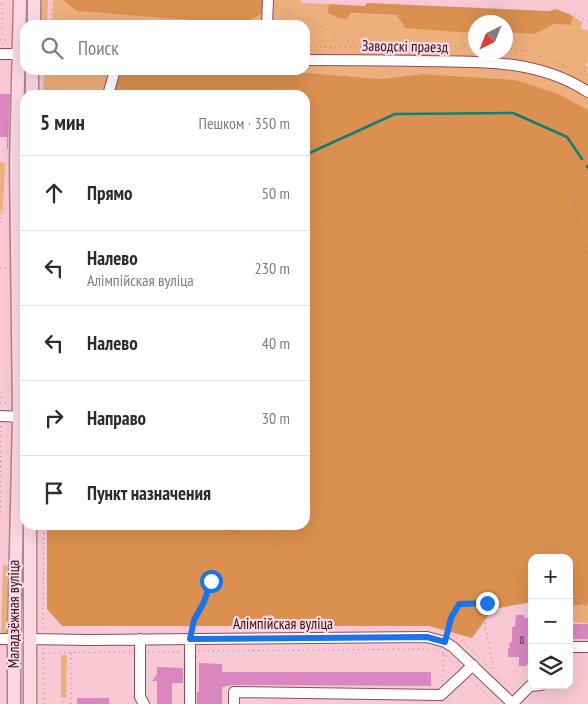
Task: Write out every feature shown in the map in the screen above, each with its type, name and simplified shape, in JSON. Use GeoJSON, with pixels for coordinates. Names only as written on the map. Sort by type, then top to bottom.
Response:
{"type":"FeatureCollection","features":[{"type":"Feature","properties":{"kind":"main road","name":"Маладзёжная вуліца"},"geometry":{"type":"LineString","coordinates":[[20,0],[21,20]]}},
{"type":"Feature","properties":{"kind":"main road"},"geometry":{"type":"LineString","coordinates":[[34,0],[34,20]]}},
{"type":"Feature","properties":{"kind":"main road","name":"Маладзёжная вуліца"},"geometry":{"type":"LineString","coordinates":[[20,64],[17,78],[16,163],[20,332]]}},
{"type":"Feature","properties":{"kind":"main road"},"geometry":{"type":"LineString","coordinates":[[32,75],[32,90]]}},
{"type":"Feature","properties":{"kind":"main road","name":"Маладзёжная вуліца"},"geometry":{"type":"LineString","coordinates":[[14,704],[14,639],[20,472]]}},
{"type":"Feature","properties":{"kind":"main road","name":"Маладзёжная вуліца"},"geometry":{"type":"LineString","coordinates":[[30,530],[30,704]]}},
{"type":"Feature","properties":{"kind":"main road"},"geometry":{"type":"LineString","coordinates":[[14,639],[29,639]]}},
{"type":"Feature","properties":{"kind":"street"},"geometry":{"type":"LineString","coordinates":[[268,20],[270,1]]}},
{"type":"Feature","properties":{"kind":"street"},"geometry":{"type":"LineString","coordinates":[[1,54],[20,54]]}},
{"type":"Feature","properties":{"kind":"street","name":"Заводскі праезд"},"geometry":{"type":"LineString","coordinates":[[310,60],[498,62],[540,69],[588,92]]}},
{"type":"Feature","properties":{"kind":"street"},"geometry":{"type":"LineString","coordinates":[[109,90],[114,75]]}},
{"type":"Feature","properties":{"kind":"street"},"geometry":{"type":"LineString","coordinates":[[0,416],[20,417]]}},
{"type":"Feature","properties":{"kind":"street","name":"Алімпійская вуліца"},"geometry":{"type":"LineString","coordinates":[[29,639],[446,637],[453,647],[472,665],[515,701]]}},
{"type":"Feature","properties":{"kind":"street"},"geometry":{"type":"LineString","coordinates":[[0,638],[14,639]]}},
{"type":"Feature","properties":{"kind":"street"},"geometry":{"type":"LineString","coordinates":[[140,639],[140,698],[144,704]]}},
{"type":"Feature","properties":{"kind":"street"},"geometry":{"type":"LineString","coordinates":[[190,639],[190,704]]}},
{"type":"Feature","properties":{"kind":"street"},"geometry":{"type":"LineString","coordinates":[[573,646],[588,647]]}},
{"type":"Feature","properties":{"kind":"street"},"geometry":{"type":"LineString","coordinates":[[234,704],[234,692],[441,695],[472,665]]}},
{"type":"Feature","properties":{"kind":"street"},"geometry":{"type":"LineString","coordinates":[[515,701],[528,688]]}},
{"type":"Feature","properties":{"kind":"path"},"geometry":{"type":"LineString","coordinates":[[1,54],[2,0]]}},
{"type":"Feature","properties":{"kind":"path"},"geometry":{"type":"LineString","coordinates":[[50,20],[51,0]]}},
{"type":"Feature","properties":{"kind":"path"},"geometry":{"type":"LineString","coordinates":[[101,0],[103,20]]}},
{"type":"Feature","properties":{"kind":"path"},"geometry":{"type":"LineString","coordinates":[[270,1],[286,14],[307,20]]}},
{"type":"Feature","properties":{"kind":"path"},"geometry":{"type":"LineString","coordinates":[[394,7],[563,12],[582,16],[588,22]]}},
{"type":"Feature","properties":{"kind":"path"},"geometry":{"type":"LineString","coordinates":[[310,21],[358,45]]}},
{"type":"Feature","properties":{"kind":"path"},"geometry":{"type":"LineString","coordinates":[[310,46],[468,46]]}},
{"type":"Feature","properties":{"kind":"path"},"geometry":{"type":"LineString","coordinates":[[513,49],[528,51],[588,76]]}},
{"type":"Feature","properties":{"kind":"path"},"geometry":{"type":"LineString","coordinates":[[583,73],[588,67]]}},
{"type":"Feature","properties":{"kind":"path"},"geometry":{"type":"LineString","coordinates":[[392,112],[393,117]]}},
{"type":"Feature","properties":{"kind":"path"},"geometry":{"type":"LineString","coordinates":[[588,157],[572,179],[583,244],[588,256]]}},
{"type":"Feature","properties":{"kind":"path"},"geometry":{"type":"LineString","coordinates":[[310,228],[335,222],[363,208],[384,193],[402,187],[434,192],[468,188],[522,174],[572,179]]}},
{"type":"Feature","properties":{"kind":"path"},"geometry":{"type":"LineString","coordinates":[[0,223],[6,206],[6,198]]}},
{"type":"Feature","properties":{"kind":"path"},"geometry":{"type":"LineString","coordinates":[[0,268],[8,269]]}},
{"type":"Feature","properties":{"kind":"path"},"geometry":{"type":"LineString","coordinates":[[0,392],[0,522]]}},
{"type":"Feature","properties":{"kind":"path"},"geometry":{"type":"LineString","coordinates":[[441,695],[446,637],[451,618],[494,539],[517,503],[536,482],[588,469]]}},
{"type":"Feature","properties":{"kind":"path"},"geometry":{"type":"LineString","coordinates":[[506,523],[508,557],[518,580],[528,591]]}},
{"type":"Feature","properties":{"kind":"path"},"geometry":{"type":"LineString","coordinates":[[44,530],[44,704]]}},
{"type":"Feature","properties":{"kind":"path"},"geometry":{"type":"LineString","coordinates":[[190,639],[194,620],[204,602],[227,544],[223,530]]}},
{"type":"Feature","properties":{"kind":"path"},"geometry":{"type":"LineString","coordinates":[[227,530],[264,540],[346,580],[396,587],[459,604],[487,603],[507,597],[528,601]]}},
{"type":"Feature","properties":{"kind":"path"},"geometry":{"type":"LineString","coordinates":[[487,603],[485,625],[495,673]]}},
{"type":"Feature","properties":{"kind":"path"},"geometry":{"type":"LineString","coordinates":[[573,604],[588,605]]}},
{"type":"Feature","properties":{"kind":"path"},"geometry":{"type":"LineString","coordinates":[[446,637],[462,640],[495,673],[515,701]]}},
{"type":"Feature","properties":{"kind":"path"},"geometry":{"type":"LineString","coordinates":[[44,653],[433,649],[444,654],[496,704]]}},
{"type":"Feature","properties":{"kind":"path"},"geometry":{"type":"LineString","coordinates":[[71,653],[71,704]]}},
{"type":"Feature","properties":{"kind":"shaded area"},"geometry":{"type":"Polygon","coordinates":[[[40,0],[48,0],[47,20],[39,20],[40,0]]]}},
{"type":"Feature","properties":{"kind":"shaded area"},"geometry":{"type":"Polygon","coordinates":[[[53,0],[62,0],[77,11],[263,13],[262,20],[52,20],[53,0]]]}},
{"type":"Feature","properties":{"kind":"shaded area"},"geometry":{"type":"Polygon","coordinates":[[[62,0],[263,0],[263,13],[250,20],[191,20],[77,11],[62,0]]]}},
{"type":"Feature","properties":{"kind":"shaded area"},"geometry":{"type":"Polygon","coordinates":[[[272,0],[301,0],[301,3],[329,4],[329,13],[397,15],[458,32],[468,32],[468,57],[310,55],[310,20],[271,20],[272,0]]]}},
{"type":"Feature","properties":{"kind":"shaded area"},"geometry":{"type":"Polygon","coordinates":[[[367,3],[549,11],[556,9],[573,16],[571,25],[554,24],[535,34],[513,32],[513,15],[468,15],[468,32],[458,32],[405,28],[397,15],[351,13],[347,19],[328,13],[329,4],[365,6],[367,3]]]}},
{"type":"Feature","properties":{"kind":"shaded area"},"geometry":{"type":"Polygon","coordinates":[[[573,16],[582,22],[581,28],[588,31],[588,62],[585,65],[588,68],[588,86],[541,65],[513,60],[513,32],[535,34],[554,24],[571,25],[573,16]]]}},
{"type":"Feature","properties":{"kind":"shaded area"},"geometry":{"type":"Polygon","coordinates":[[[310,64],[485,66],[506,68],[548,77],[569,86],[588,97],[588,110],[559,94],[516,80],[423,74],[380,79],[310,73],[310,64]]]}},
{"type":"Feature","properties":{"kind":"shaded area"},"geometry":{"type":"Polygon","coordinates":[[[310,73],[380,79],[423,74],[516,80],[559,94],[588,110],[588,604],[573,606],[573,554],[528,554],[528,603],[493,609],[472,638],[429,626],[62,626],[47,609],[47,530],[310,530],[310,90],[114,90],[118,76],[121,75],[310,75],[310,73]]]}},
{"type":"Feature","properties":{"kind":"shaded area"},"geometry":{"type":"Polygon","coordinates":[[[44,75],[111,75],[106,90],[43,90],[44,75]]]}},
{"type":"Feature","properties":{"kind":"shaded area"},"geometry":{"type":"Polygon","coordinates":[[[118,75],[163,75],[118,76],[118,75]]]}},
{"type":"Feature","properties":{"kind":"shaded area"},"geometry":{"type":"Polygon","coordinates":[[[0,162],[5,163],[3,207],[0,216],[0,162]]]}},
{"type":"Feature","properties":{"kind":"shaded area"},"geometry":{"type":"Polygon","coordinates":[[[3,564],[10,568],[9,634],[1,636],[3,564]]]}},
{"type":"Feature","properties":{"kind":"shaded area"},"geometry":{"type":"Polygon","coordinates":[[[588,604],[588,623],[573,622],[573,606],[588,604]]]}},
{"type":"Feature","properties":{"kind":"shaded area"},"geometry":{"type":"Polygon","coordinates":[[[61,655],[67,655],[66,698],[61,698],[61,655]]]}},
{"type":"Feature","properties":{"kind":"building"},"geometry":{"type":"Polygon","coordinates":[[[0,94],[10,94],[8,149],[7,137],[0,137],[0,94]]]}},
{"type":"Feature","properties":{"kind":"building"},"geometry":{"type":"Polygon","coordinates":[[[516,615],[524,615],[524,618],[528,618],[528,664],[526,666],[519,666],[519,657],[508,657],[509,644],[512,641],[512,627],[515,627],[516,615]]]}},
{"type":"Feature","properties":{"kind":"building"},"geometry":{"type":"Polygon","coordinates":[[[573,624],[588,624],[588,639],[573,639],[573,624]]]}},
{"type":"Feature","properties":{"kind":"building"},"geometry":{"type":"Polygon","coordinates":[[[199,663],[222,664],[222,672],[431,672],[431,686],[234,685],[222,687],[222,704],[197,704],[199,663]]]}},
{"type":"Feature","properties":{"kind":"building"},"geometry":{"type":"Polygon","coordinates":[[[157,667],[183,668],[183,683],[172,683],[172,704],[157,704],[157,681],[152,681],[157,674],[157,667]]]}},
{"type":"Feature","properties":{"kind":"building"},"geometry":{"type":"Polygon","coordinates":[[[77,698],[109,698],[109,704],[77,704],[77,698]]]}},
{"type":"Feature","properties":{"kind":"waterway"},"geometry":{"type":"LineString","coordinates":[[310,153],[395,114],[513,113],[567,137],[582,159]]}},
{"type":"Feature","properties":{"kind":"route"},"geometry":{"type":"LineString","coordinates":[[211,581],[204,602],[194,620],[190,639],[427,637],[445,642],[451,618],[459,604],[487,603]]}}]}
